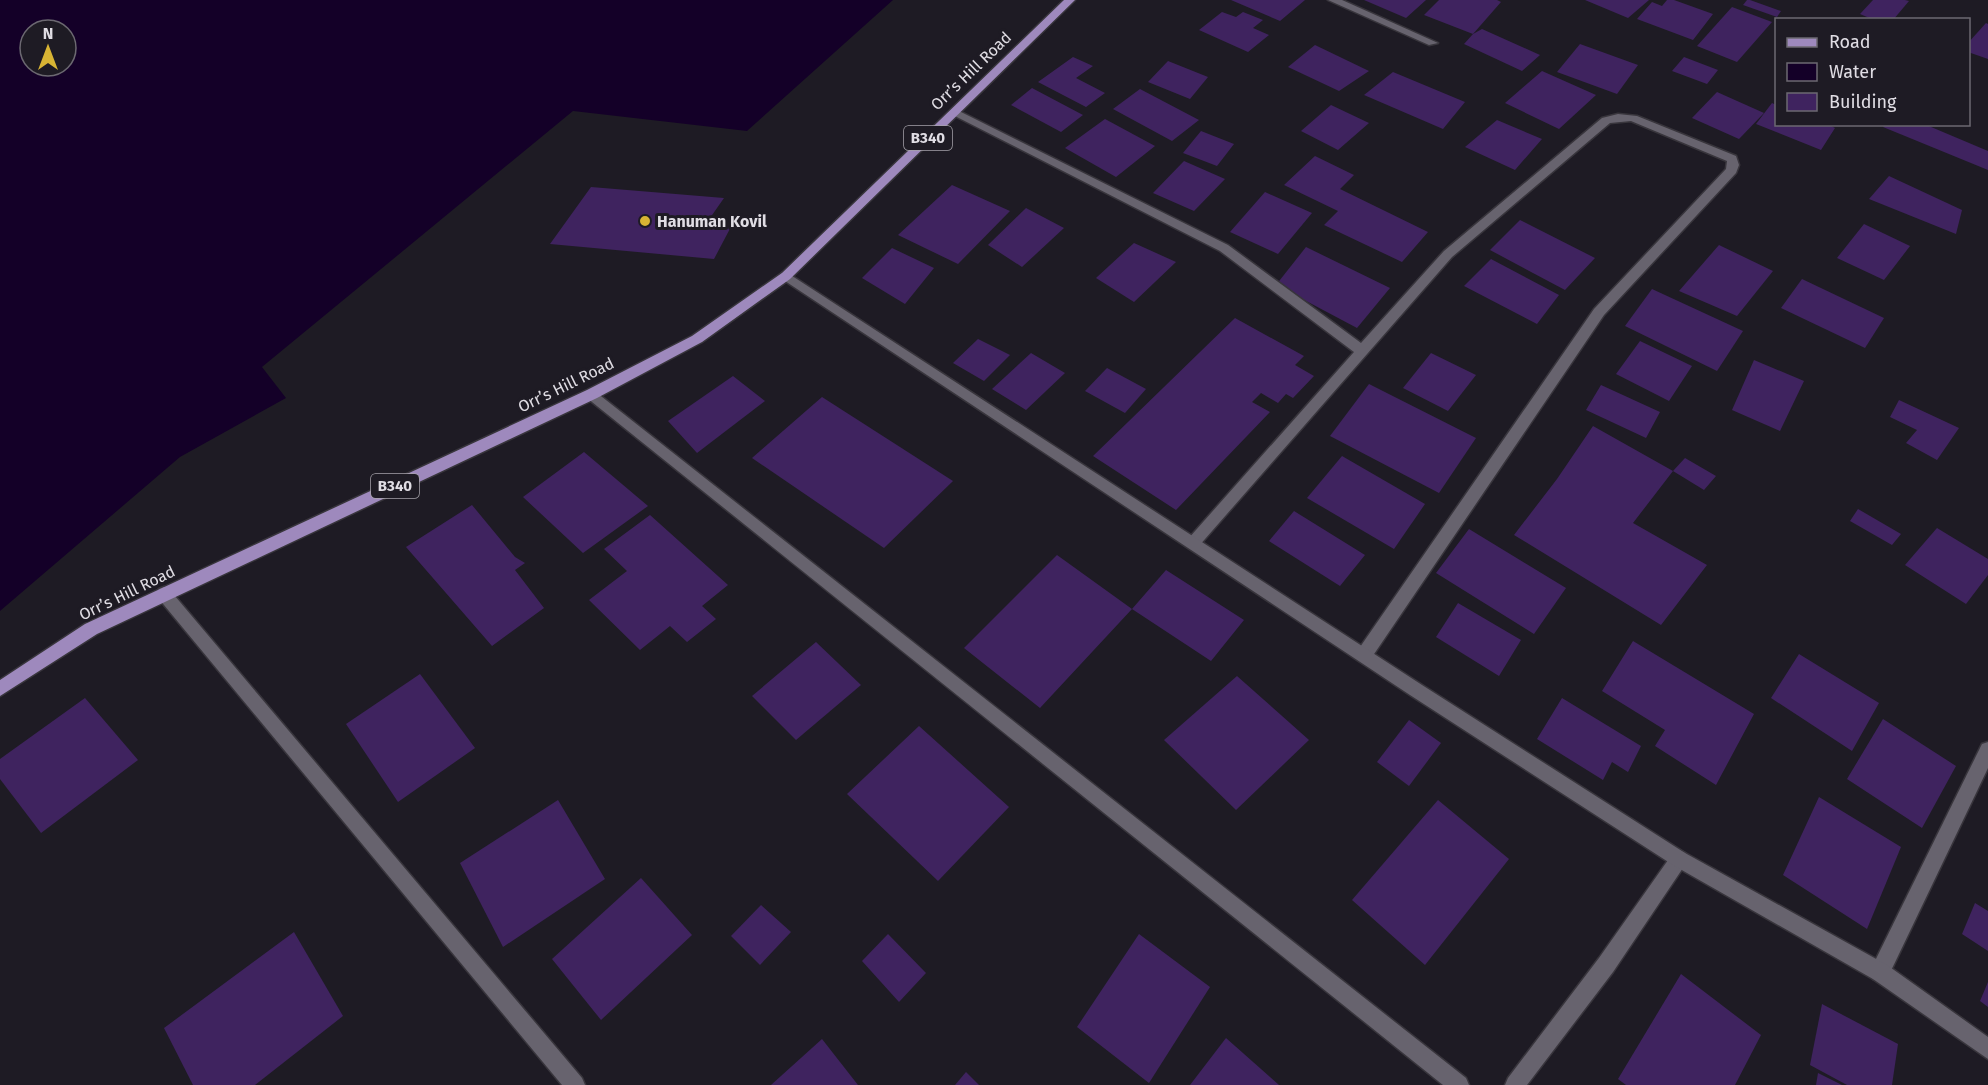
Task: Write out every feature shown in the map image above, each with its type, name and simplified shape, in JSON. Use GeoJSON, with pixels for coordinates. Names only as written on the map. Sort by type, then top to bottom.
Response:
{"type":"FeatureCollection","features":[{"type":"Feature","properties":{"kind":"main road","name":"Orr’s Hill Road"},"geometry":{"type":"LineString","coordinates":[[0,688],[91,628],[592,394],[697,339],[786,276],[1070,0]]}},
{"type":"Feature","properties":{"kind":"street"},"geometry":{"type":"LineString","coordinates":[[1334,0],[1433,43]]}},
{"type":"Feature","properties":{"kind":"street"},"geometry":{"type":"LineString","coordinates":[[955,112],[1224,248],[1362,351]]}},
{"type":"Feature","properties":{"kind":"street"},"geometry":{"type":"LineString","coordinates":[[1193,543],[1448,254],[1606,120],[1618,117],[1633,118],[1732,159],[1734,165],[1732,170],[1599,312],[1364,655]]}},
{"type":"Feature","properties":{"kind":"street"},"geometry":{"type":"LineString","coordinates":[[786,276],[1679,859],[1880,972],[1988,1049]]}},
{"type":"Feature","properties":{"kind":"street"},"geometry":{"type":"LineString","coordinates":[[592,394],[1459,1085]]}},
{"type":"Feature","properties":{"kind":"street"},"geometry":{"type":"LineString","coordinates":[[164,594],[575,1085]]}},
{"type":"Feature","properties":{"kind":"street"},"geometry":{"type":"LineString","coordinates":[[1880,972],[1988,750]]}},
{"type":"Feature","properties":{"kind":"street"},"geometry":{"type":"LineString","coordinates":[[1515,1085],[1606,965],[1679,859]]}},
{"type":"Feature","properties":{"kind":"water"},"geometry":{"type":"Polygon","coordinates":[[[0,0],[893,0],[747,131],[573,111],[262,367],[286,398],[180,457],[0,611],[0,0]]]}},
{"type":"Feature","properties":{"kind":"building"},"geometry":{"type":"Polygon","coordinates":[[[1231,0],[1305,0],[1280,21],[1231,0]]]}},
{"type":"Feature","properties":{"kind":"building"},"geometry":{"type":"Polygon","coordinates":[[[1364,0],[1426,0],[1406,18],[1364,0]]]}},
{"type":"Feature","properties":{"kind":"building"},"geometry":{"type":"Polygon","coordinates":[[[1439,0],[1497,0],[1501,2],[1473,34],[1424,15],[1439,0]]]}},
{"type":"Feature","properties":{"kind":"building"},"geometry":{"type":"Polygon","coordinates":[[[1585,0],[1649,0],[1628,18],[1585,0]]]}},
{"type":"Feature","properties":{"kind":"building"},"geometry":{"type":"Polygon","coordinates":[[[1667,0],[1674,0],[1713,14],[1693,40],[1637,19],[1652,2],[1662,6],[1667,0]]]}},
{"type":"Feature","properties":{"kind":"building"},"geometry":{"type":"Polygon","coordinates":[[[1747,0],[1781,11],[1777,17],[1743,5],[1747,0]]]}},
{"type":"Feature","properties":{"kind":"building"},"geometry":{"type":"Polygon","coordinates":[[[1873,0],[1909,1],[1895,18],[1869,18],[1860,14],[1873,0]]]}},
{"type":"Feature","properties":{"kind":"building"},"geometry":{"type":"Polygon","coordinates":[[[1732,7],[1772,22],[1737,62],[1697,46],[1732,7]]]}},
{"type":"Feature","properties":{"kind":"building"},"geometry":{"type":"Polygon","coordinates":[[[1222,12],[1236,17],[1243,12],[1263,20],[1253,28],[1269,35],[1248,52],[1199,30],[1222,12]]]}},
{"type":"Feature","properties":{"kind":"building"},"geometry":{"type":"Polygon","coordinates":[[[1986,23],[1988,24],[1988,59],[1970,53],[1970,41],[1986,23]]]}},
{"type":"Feature","properties":{"kind":"building"},"geometry":{"type":"Polygon","coordinates":[[[1482,29],[1540,55],[1522,71],[1464,44],[1473,34],[1482,29]]]}},
{"type":"Feature","properties":{"kind":"building"},"geometry":{"type":"Polygon","coordinates":[[[1580,44],[1638,65],[1617,94],[1557,72],[1580,44]]]}},
{"type":"Feature","properties":{"kind":"building"},"geometry":{"type":"Polygon","coordinates":[[[1315,45],[1369,71],[1339,91],[1288,67],[1315,45]]]}},
{"type":"Feature","properties":{"kind":"building"},"geometry":{"type":"Polygon","coordinates":[[[1073,57],[1093,66],[1076,78],[1105,93],[1086,107],[1038,82],[1073,57]]]}},
{"type":"Feature","properties":{"kind":"building"},"geometry":{"type":"Polygon","coordinates":[[[1684,57],[1718,70],[1707,84],[1672,71],[1684,57]]]}},
{"type":"Feature","properties":{"kind":"building"},"geometry":{"type":"Polygon","coordinates":[[[1168,61],[1208,77],[1190,99],[1148,82],[1168,61]]]}},
{"type":"Feature","properties":{"kind":"building"},"geometry":{"type":"Polygon","coordinates":[[[1542,71],[1596,95],[1559,129],[1505,103],[1542,71]]]}},
{"type":"Feature","properties":{"kind":"building"},"geometry":{"type":"Polygon","coordinates":[[[1393,72],[1465,102],[1443,129],[1364,95],[1393,72]]]}},
{"type":"Feature","properties":{"kind":"building"},"geometry":{"type":"Polygon","coordinates":[[[1032,88],[1083,115],[1061,132],[1011,105],[1032,88]]]}},
{"type":"Feature","properties":{"kind":"building"},"geometry":{"type":"Polygon","coordinates":[[[1140,89],[1199,120],[1172,141],[1113,109],[1140,89]]]}},
{"type":"Feature","properties":{"kind":"building"},"geometry":{"type":"Polygon","coordinates":[[[1717,92],[1764,113],[1739,139],[1692,118],[1717,92]]]}},
{"type":"Feature","properties":{"kind":"building"},"geometry":{"type":"Polygon","coordinates":[[[1772,103],[1775,104],[1775,126],[1831,126],[1835,128],[1821,150],[1756,124],[1772,103]]]}},
{"type":"Feature","properties":{"kind":"building"},"geometry":{"type":"Polygon","coordinates":[[[1331,105],[1369,123],[1338,150],[1301,131],[1331,105]]]}},
{"type":"Feature","properties":{"kind":"building"},"geometry":{"type":"Polygon","coordinates":[[[1105,119],[1155,146],[1116,177],[1065,148],[1105,119]]]}},
{"type":"Feature","properties":{"kind":"building"},"geometry":{"type":"Polygon","coordinates":[[[1497,120],[1542,139],[1515,170],[1465,147],[1497,120]]]}},
{"type":"Feature","properties":{"kind":"building"},"geometry":{"type":"Polygon","coordinates":[[[1929,126],[1988,151],[1988,170],[1883,127],[1929,126]]]}},
{"type":"Feature","properties":{"kind":"building"},"geometry":{"type":"Polygon","coordinates":[[[1201,131],[1234,144],[1217,166],[1183,153],[1201,131]]]}},
{"type":"Feature","properties":{"kind":"building"},"geometry":{"type":"Polygon","coordinates":[[[1315,156],[1354,175],[1340,189],[1428,232],[1402,262],[1324,225],[1338,211],[1284,185],[1315,156]]]}},
{"type":"Feature","properties":{"kind":"building"},"geometry":{"type":"Polygon","coordinates":[[[1184,161],[1225,179],[1194,211],[1153,193],[1184,161]]]}},
{"type":"Feature","properties":{"kind":"building"},"geometry":{"type":"Polygon","coordinates":[[[1889,176],[1962,210],[1956,234],[1869,199],[1889,176]]]}},
{"type":"Feature","properties":{"kind":"building"},"geometry":{"type":"Polygon","coordinates":[[[952,185],[1010,211],[958,264],[898,235],[952,185]]]}},
{"type":"Feature","properties":{"kind":"building","name":"Hanuman Kovil"},"geometry":{"type":"Polygon","coordinates":[[[591,187],[724,198],[710,218],[733,223],[714,259],[550,244],[591,187]]]}},
{"type":"Feature","properties":{"kind":"building"},"geometry":{"type":"Polygon","coordinates":[[[1265,192],[1312,213],[1278,254],[1230,232],[1265,192]]]}},
{"type":"Feature","properties":{"kind":"building"},"geometry":{"type":"Polygon","coordinates":[[[1026,208],[1064,228],[1022,267],[988,245],[1026,208]]]}},
{"type":"Feature","properties":{"kind":"building"},"geometry":{"type":"Polygon","coordinates":[[[1520,220],[1595,258],[1565,290],[1490,250],[1520,220]]]}},
{"type":"Feature","properties":{"kind":"building"},"geometry":{"type":"Polygon","coordinates":[[[1864,224],[1910,246],[1884,280],[1837,258],[1864,224]]]}},
{"type":"Feature","properties":{"kind":"building"},"geometry":{"type":"Polygon","coordinates":[[[1134,243],[1176,262],[1134,302],[1096,278],[1134,243]]]}},
{"type":"Feature","properties":{"kind":"building"},"geometry":{"type":"Polygon","coordinates":[[[1719,245],[1773,271],[1737,316],[1679,291],[1719,245]]]}},
{"type":"Feature","properties":{"kind":"building"},"geometry":{"type":"Polygon","coordinates":[[[1306,247],[1390,288],[1357,328],[1276,285],[1306,247]]]}},
{"type":"Feature","properties":{"kind":"building"},"geometry":{"type":"Polygon","coordinates":[[[892,248],[934,268],[905,304],[862,278],[892,248]]]}},
{"type":"Feature","properties":{"kind":"building"},"geometry":{"type":"Polygon","coordinates":[[[1491,259],[1559,295],[1537,324],[1464,286],[1491,259]]]}},
{"type":"Feature","properties":{"kind":"building"},"geometry":{"type":"Polygon","coordinates":[[[1802,279],[1884,318],[1865,348],[1781,308],[1802,279]]]}},
{"type":"Feature","properties":{"kind":"building"},"geometry":{"type":"Polygon","coordinates":[[[1652,289],[1743,331],[1717,371],[1625,326],[1652,289]]]}},
{"type":"Feature","properties":{"kind":"building"},"geometry":{"type":"Polygon","coordinates":[[[1235,318],[1304,356],[1295,365],[1314,376],[1293,398],[1286,394],[1278,403],[1261,393],[1252,402],[1270,412],[1176,510],[1093,456],[1235,318]]]}},
{"type":"Feature","properties":{"kind":"building"},"geometry":{"type":"Polygon","coordinates":[[[978,339],[1010,355],[984,381],[953,363],[978,339]]]}},
{"type":"Feature","properties":{"kind":"building"},"geometry":{"type":"Polygon","coordinates":[[[1640,341],[1692,366],[1669,401],[1616,374],[1640,341]]]}},
{"type":"Feature","properties":{"kind":"building"},"geometry":{"type":"Polygon","coordinates":[[[1031,353],[1065,373],[1026,410],[992,389],[1031,353]]]}},
{"type":"Feature","properties":{"kind":"building"},"geometry":{"type":"Polygon","coordinates":[[[1431,353],[1476,375],[1448,411],[1403,388],[1431,353]]]}},
{"type":"Feature","properties":{"kind":"building"},"geometry":{"type":"Polygon","coordinates":[[[1754,360],[1804,381],[1780,431],[1732,410],[1754,360]]]}},
{"type":"Feature","properties":{"kind":"building"},"geometry":{"type":"Polygon","coordinates":[[[1107,368],[1146,389],[1125,413],[1085,391],[1107,368]]]}},
{"type":"Feature","properties":{"kind":"building"},"geometry":{"type":"Polygon","coordinates":[[[733,376],[765,401],[697,453],[668,421],[733,376]]]}},
{"type":"Feature","properties":{"kind":"building"},"geometry":{"type":"Polygon","coordinates":[[[1369,384],[1476,438],[1439,493],[1330,436],[1369,384]]]}},
{"type":"Feature","properties":{"kind":"building"},"geometry":{"type":"Polygon","coordinates":[[[1601,385],[1660,412],[1646,438],[1586,410],[1601,385]]]}},
{"type":"Feature","properties":{"kind":"building"},"geometry":{"type":"Polygon","coordinates":[[[822,397],[953,481],[884,548],[752,458],[822,397]]]}},
{"type":"Feature","properties":{"kind":"building"},"geometry":{"type":"Polygon","coordinates":[[[1899,400],[1959,428],[1937,460],[1906,443],[1917,430],[1890,417],[1899,400]]]}},
{"type":"Feature","properties":{"kind":"building"},"geometry":{"type":"Polygon","coordinates":[[[1593,426],[1673,471],[1633,523],[1707,565],[1661,625],[1514,535],[1557,479],[1593,426]]]}},
{"type":"Feature","properties":{"kind":"building"},"geometry":{"type":"Polygon","coordinates":[[[584,452],[648,506],[583,553],[523,497],[584,452]]]}},
{"type":"Feature","properties":{"kind":"building"},"geometry":{"type":"Polygon","coordinates":[[[1342,456],[1425,504],[1394,549],[1307,498],[1342,456]]]}},
{"type":"Feature","properties":{"kind":"building"},"geometry":{"type":"Polygon","coordinates":[[[1685,458],[1716,476],[1704,490],[1673,471],[1685,458]]]}},
{"type":"Feature","properties":{"kind":"building"},"geometry":{"type":"Polygon","coordinates":[[[472,505],[515,557],[525,563],[515,570],[544,608],[492,646],[406,547],[472,505]]]}},
{"type":"Feature","properties":{"kind":"building"},"geometry":{"type":"Polygon","coordinates":[[[1858,509],[1901,534],[1892,545],[1850,521],[1858,509]]]}},
{"type":"Feature","properties":{"kind":"building"},"geometry":{"type":"Polygon","coordinates":[[[1294,511],[1365,555],[1340,586],[1269,541],[1294,511]]]}},
{"type":"Feature","properties":{"kind":"building"},"geometry":{"type":"Polygon","coordinates":[[[650,515],[728,585],[702,606],[716,619],[687,642],[670,626],[640,650],[589,600],[627,571],[604,549],[650,515]]]}},
{"type":"Feature","properties":{"kind":"building"},"geometry":{"type":"Polygon","coordinates":[[[1937,528],[1988,559],[1988,575],[1966,604],[1905,565],[1937,528]]]}},
{"type":"Feature","properties":{"kind":"building"},"geometry":{"type":"Polygon","coordinates":[[[1469,529],[1566,588],[1534,634],[1436,573],[1469,529]]]}},
{"type":"Feature","properties":{"kind":"building"},"geometry":{"type":"Polygon","coordinates":[[[1057,555],[1132,609],[1040,708],[964,648],[1057,555]]]}},
{"type":"Feature","properties":{"kind":"building"},"geometry":{"type":"Polygon","coordinates":[[[1166,570],[1244,620],[1211,661],[1132,609],[1166,570]]]}},
{"type":"Feature","properties":{"kind":"building"},"geometry":{"type":"Polygon","coordinates":[[[1458,603],[1521,640],[1499,676],[1436,637],[1458,603]]]}},
{"type":"Feature","properties":{"kind":"building"},"geometry":{"type":"Polygon","coordinates":[[[1633,641],[1754,714],[1716,785],[1655,746],[1665,730],[1602,691],[1633,641]]]}},
{"type":"Feature","properties":{"kind":"building"},"geometry":{"type":"Polygon","coordinates":[[[816,642],[861,685],[796,740],[752,696],[816,642]]]}},
{"type":"Feature","properties":{"kind":"building"},"geometry":{"type":"Polygon","coordinates":[[[1799,654],[1879,703],[1852,751],[1771,698],[1799,654]]]}},
{"type":"Feature","properties":{"kind":"building"},"geometry":{"type":"Polygon","coordinates":[[[420,674],[475,748],[398,802],[346,724],[420,674]]]}},
{"type":"Feature","properties":{"kind":"building"},"geometry":{"type":"Polygon","coordinates":[[[1237,676],[1309,740],[1236,810],[1164,740],[1237,676]]]}},
{"type":"Feature","properties":{"kind":"building"},"geometry":{"type":"Polygon","coordinates":[[[85,698],[138,760],[41,833],[0,779],[0,759],[85,698]]]}},
{"type":"Feature","properties":{"kind":"building"},"geometry":{"type":"Polygon","coordinates":[[[1562,698],[1641,746],[1628,772],[1612,762],[1603,780],[1537,739],[1562,698]]]}},
{"type":"Feature","properties":{"kind":"building"},"geometry":{"type":"Polygon","coordinates":[[[1883,719],[1956,766],[1922,828],[1847,779],[1883,719]]]}},
{"type":"Feature","properties":{"kind":"building"},"geometry":{"type":"Polygon","coordinates":[[[1409,720],[1441,743],[1409,786],[1377,762],[1409,720]]]}},
{"type":"Feature","properties":{"kind":"building"},"geometry":{"type":"Polygon","coordinates":[[[919,726],[1009,807],[938,881],[847,794],[919,726]]]}},
{"type":"Feature","properties":{"kind":"building"},"geometry":{"type":"Polygon","coordinates":[[[1819,797],[1901,847],[1867,929],[1783,875],[1819,797]]]}},
{"type":"Feature","properties":{"kind":"building"},"geometry":{"type":"Polygon","coordinates":[[[558,800],[605,879],[503,947],[460,863],[558,800]]]}},
{"type":"Feature","properties":{"kind":"building"},"geometry":{"type":"Polygon","coordinates":[[[1438,800],[1509,859],[1425,965],[1352,900],[1438,800]]]}},
{"type":"Feature","properties":{"kind":"building"},"geometry":{"type":"Polygon","coordinates":[[[641,878],[692,935],[601,1020],[552,959],[641,878]]]}},
{"type":"Feature","properties":{"kind":"building"},"geometry":{"type":"Polygon","coordinates":[[[1975,903],[1988,911],[1988,951],[1962,934],[1975,903]]]}},
{"type":"Feature","properties":{"kind":"building"},"geometry":{"type":"Polygon","coordinates":[[[761,905],[791,932],[760,965],[731,936],[761,905]]]}},
{"type":"Feature","properties":{"kind":"building"},"geometry":{"type":"Polygon","coordinates":[[[294,932],[343,1016],[255,1085],[193,1085],[164,1028],[294,932]]]}},
{"type":"Feature","properties":{"kind":"building"},"geometry":{"type":"Polygon","coordinates":[[[888,934],[926,973],[899,1002],[862,961],[888,934]]]}},
{"type":"Feature","properties":{"kind":"building"},"geometry":{"type":"Polygon","coordinates":[[[1139,934],[1210,987],[1149,1083],[1077,1027],[1139,934]]]}},
{"type":"Feature","properties":{"kind":"building"},"geometry":{"type":"Polygon","coordinates":[[[1681,974],[1761,1035],[1735,1085],[1626,1085],[1618,1079],[1681,974]]]}},
{"type":"Feature","properties":{"kind":"building"},"geometry":{"type":"Polygon","coordinates":[[[1988,982],[1988,1007],[1980,1001],[1988,982]]]}},
{"type":"Feature","properties":{"kind":"building"},"geometry":{"type":"Polygon","coordinates":[[[1822,1004],[1898,1044],[1892,1085],[1847,1085],[1810,1065],[1822,1004]]]}},
{"type":"Feature","properties":{"kind":"building"},"geometry":{"type":"Polygon","coordinates":[[[1226,1038],[1279,1085],[1190,1085],[1226,1038]]]}},
{"type":"Feature","properties":{"kind":"building"},"geometry":{"type":"Polygon","coordinates":[[[822,1039],[858,1085],[771,1085],[822,1039]]]}},
{"type":"Feature","properties":{"kind":"building"},"geometry":{"type":"Polygon","coordinates":[[[966,1072],[979,1085],[955,1085],[966,1072]]]}},
{"type":"Feature","properties":{"kind":"building"},"geometry":{"type":"Polygon","coordinates":[[[1818,1073],[1842,1085],[1816,1085],[1818,1073]]]}},
{"type":"Feature","properties":{"kind":"place","name":"Hanuman Kovil"},"geometry":{"type":"Point","coordinates":[645,221]}}]}
